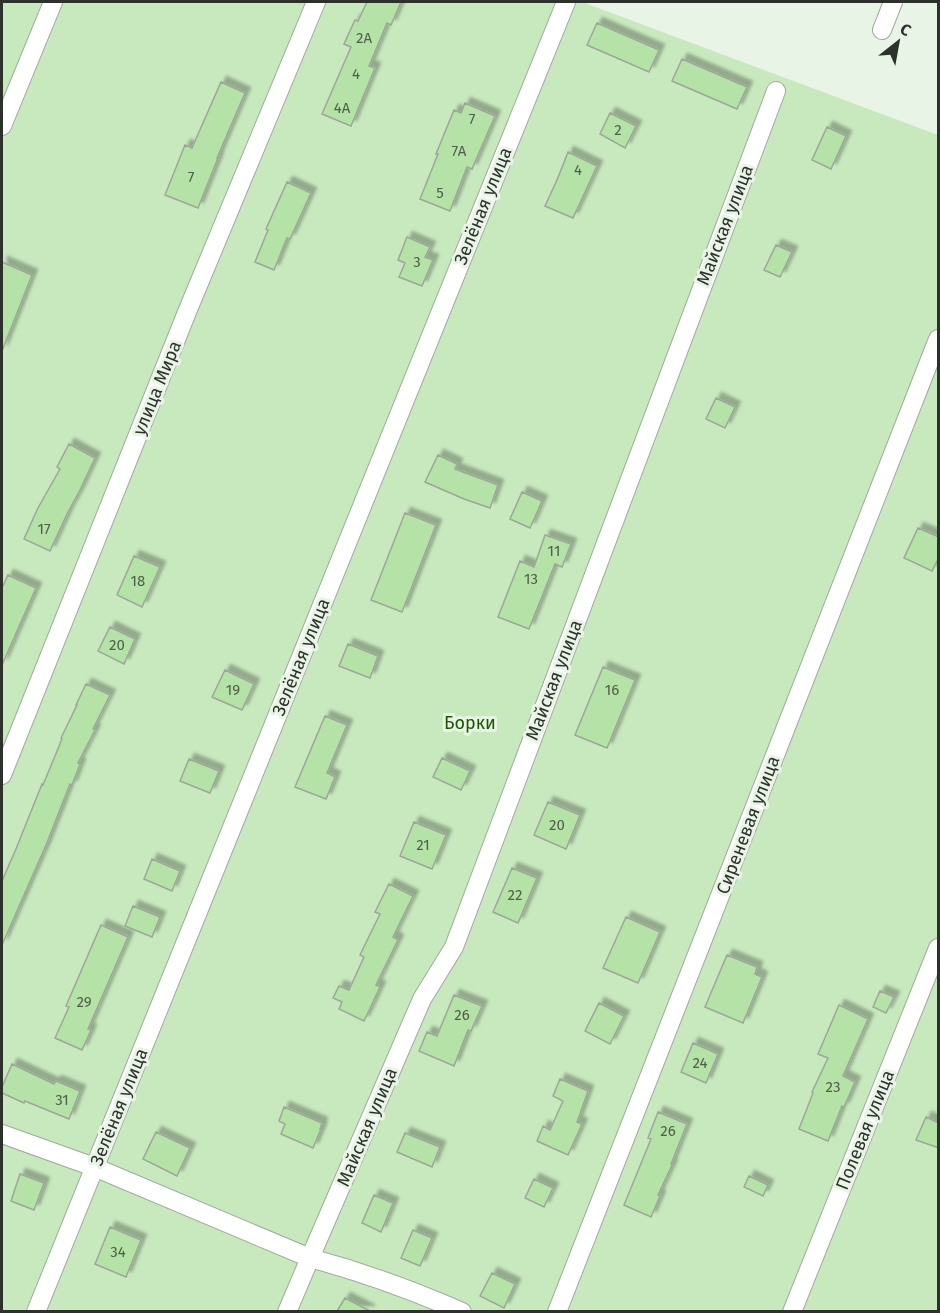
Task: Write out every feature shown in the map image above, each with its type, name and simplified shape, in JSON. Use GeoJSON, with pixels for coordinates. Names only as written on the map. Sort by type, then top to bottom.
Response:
{"type":"FeatureCollection","features":[{"type":"Feature","properties":{"kind":"street"},"geometry":{"type":"LineString","coordinates":[[2,126],[53,2]]}},
{"type":"Feature","properties":{"kind":"street","name":"улица Мира"},"geometry":{"type":"LineString","coordinates":[[2,775],[187,312],[316,2]]}},
{"type":"Feature","properties":{"kind":"street","name":"Зелёная улица"},"geometry":{"type":"LineString","coordinates":[[36,1311],[566,2]]}},
{"type":"Feature","properties":{"kind":"street"},"geometry":{"type":"LineString","coordinates":[[882,30],[892,2]]}},
{"type":"Feature","properties":{"kind":"street","name":"Майская улица"},"geometry":{"type":"LineString","coordinates":[[287,1311],[422,999],[454,947],[776,91]]}},
{"type":"Feature","properties":{"kind":"street","name":"Сиреневая улица"},"geometry":{"type":"LineString","coordinates":[[557,1311],[939,339]]}},
{"type":"Feature","properties":{"kind":"street","name":"Полевая улица"},"geometry":{"type":"LineString","coordinates":[[792,1311],[939,948]]}},
{"type":"Feature","properties":{"kind":"street"},"geometry":{"type":"LineString","coordinates":[[2,1134],[94,1167],[310,1258],[357,1271],[423,1294],[462,1311]]}},
{"type":"Feature","properties":{"kind":"green space","name":"Борки"},"geometry":{"type":"Polygon","coordinates":[[[2,2],[582,2],[938,135],[938,1311],[2,1312],[2,2]]]}},
{"type":"Feature","properties":{"kind":"building"},"geometry":{"type":"Polygon","coordinates":[[[367,2],[401,2],[391,25],[387,23],[369,66],[375,68],[351,126],[322,114],[351,47],[344,44],[355,20],[358,21],[367,2]]]}},
{"type":"Feature","properties":{"kind":"building"},"geometry":{"type":"Polygon","coordinates":[[[597,23],[659,50],[649,72],[587,45],[597,23]]]}},
{"type":"Feature","properties":{"kind":"building"},"geometry":{"type":"Polygon","coordinates":[[[682,59],[747,87],[737,109],[672,81],[682,59]]]}},
{"type":"Feature","properties":{"kind":"building"},"geometry":{"type":"Polygon","coordinates":[[[221,82],[245,93],[198,208],[165,195],[185,145],[192,148],[221,82]]]}},
{"type":"Feature","properties":{"kind":"building"},"geometry":{"type":"Polygon","coordinates":[[[465,103],[495,116],[472,169],[467,167],[450,211],[420,199],[454,110],[461,113],[465,103]]]}},
{"type":"Feature","properties":{"kind":"building"},"geometry":{"type":"Polygon","coordinates":[[[610,113],[636,126],[625,148],[600,134],[610,113]]]}},
{"type":"Feature","properties":{"kind":"building"},"geometry":{"type":"Polygon","coordinates":[[[827,127],[846,136],[831,169],[812,160],[827,127]]]}},
{"type":"Feature","properties":{"kind":"building"},"geometry":{"type":"Polygon","coordinates":[[[568,152],[597,166],[573,218],[545,206],[568,152]]]}},
{"type":"Feature","properties":{"kind":"building"},"geometry":{"type":"Polygon","coordinates":[[[287,182],[311,193],[290,239],[287,238],[274,270],[255,262],[268,230],[266,229],[287,182]]]}},
{"type":"Feature","properties":{"kind":"building"},"geometry":{"type":"Polygon","coordinates":[[[407,237],[430,247],[425,257],[433,260],[422,286],[399,277],[405,263],[398,260],[407,237]]]}},
{"type":"Feature","properties":{"kind":"building"},"geometry":{"type":"Polygon","coordinates":[[[776,245],[792,252],[780,277],[764,270],[776,245]]]}},
{"type":"Feature","properties":{"kind":"building"},"geometry":{"type":"Polygon","coordinates":[[[2,262],[32,275],[2,351],[2,262]]]}},
{"type":"Feature","properties":{"kind":"building"},"geometry":{"type":"Polygon","coordinates":[[[716,398],[735,407],[725,428],[706,419],[716,398]]]}},
{"type":"Feature","properties":{"kind":"building"},"geometry":{"type":"Polygon","coordinates":[[[69,444],[95,458],[50,551],[24,539],[60,469],[57,467],[69,444]]]}},
{"type":"Feature","properties":{"kind":"building"},"geometry":{"type":"Polygon","coordinates":[[[438,455],[457,464],[455,469],[498,485],[490,508],[425,482],[438,455]]]}},
{"type":"Feature","properties":{"kind":"building"},"geometry":{"type":"Polygon","coordinates":[[[522,492],[542,501],[530,528],[510,519],[522,492]]]}},
{"type":"Feature","properties":{"kind":"building"},"geometry":{"type":"Polygon","coordinates":[[[405,513],[436,525],[402,612],[371,600],[405,513]]]}},
{"type":"Feature","properties":{"kind":"building"},"geometry":{"type":"Polygon","coordinates":[[[918,528],[939,537],[939,557],[932,571],[904,558],[918,528]]]}},
{"type":"Feature","properties":{"kind":"building"},"geometry":{"type":"Polygon","coordinates":[[[545,535],[571,544],[562,567],[555,564],[529,629],[498,617],[520,561],[534,567],[545,535]]]}},
{"type":"Feature","properties":{"kind":"building"},"geometry":{"type":"Polygon","coordinates":[[[134,556],[160,567],[142,607],[117,595],[134,556]]]}},
{"type":"Feature","properties":{"kind":"building"},"geometry":{"type":"Polygon","coordinates":[[[8,575],[36,588],[2,665],[2,588],[8,575]]]}},
{"type":"Feature","properties":{"kind":"building"},"geometry":{"type":"Polygon","coordinates":[[[110,627],[135,639],[124,664],[98,651],[110,627]]]}},
{"type":"Feature","properties":{"kind":"building"},"geometry":{"type":"Polygon","coordinates":[[[348,644],[378,656],[370,678],[339,666],[348,644]]]}},
{"type":"Feature","properties":{"kind":"building"},"geometry":{"type":"Polygon","coordinates":[[[603,667],[635,680],[607,748],[575,735],[603,667]]]}},
{"type":"Feature","properties":{"kind":"building"},"geometry":{"type":"Polygon","coordinates":[[[225,670],[254,684],[242,710],[212,697],[225,670]]]}},
{"type":"Feature","properties":{"kind":"building"},"geometry":{"type":"Polygon","coordinates":[[[86,684],[110,695],[78,763],[80,764],[72,785],[70,784],[2,945],[2,881],[61,738],[86,684]]]}},
{"type":"Feature","properties":{"kind":"building"},"geometry":{"type":"Polygon","coordinates":[[[325,716],[347,725],[327,773],[335,777],[326,799],[295,787],[325,716]]]}},
{"type":"Feature","properties":{"kind":"building"},"geometry":{"type":"Polygon","coordinates":[[[442,758],[470,771],[461,790],[433,777],[442,758]]]}},
{"type":"Feature","properties":{"kind":"building"},"geometry":{"type":"Polygon","coordinates":[[[189,759],[219,771],[210,793],[180,781],[189,759]]]}},
{"type":"Feature","properties":{"kind":"building"},"geometry":{"type":"Polygon","coordinates":[[[548,802],[580,815],[566,849],[534,835],[548,802]]]}},
{"type":"Feature","properties":{"kind":"building"},"geometry":{"type":"Polygon","coordinates":[[[414,822],[446,835],[432,869],[400,856],[414,822]]]}},
{"type":"Feature","properties":{"kind":"building"},"geometry":{"type":"Polygon","coordinates":[[[152,859],[180,871],[172,891],[144,879],[152,859]]]}},
{"type":"Feature","properties":{"kind":"building"},"geometry":{"type":"Polygon","coordinates":[[[512,868],[537,878],[518,923],[493,912],[512,868]]]}},
{"type":"Feature","properties":{"kind":"building"},"geometry":{"type":"Polygon","coordinates":[[[389,884],[413,896],[393,937],[398,940],[376,985],[380,987],[364,1021],[339,1009],[342,1002],[333,998],[339,986],[349,990],[364,957],[360,955],[380,914],[375,912],[389,884]]]}},
{"type":"Feature","properties":{"kind":"building"},"geometry":{"type":"Polygon","coordinates":[[[133,906],[160,917],[152,937],[125,926],[133,906]]]}},
{"type":"Feature","properties":{"kind":"building"},"geometry":{"type":"Polygon","coordinates":[[[626,917],[660,932],[638,983],[603,968],[626,917]]]}},
{"type":"Feature","properties":{"kind":"building"},"geometry":{"type":"Polygon","coordinates":[[[101,925],[128,937],[88,1029],[91,1030],[82,1050],[55,1038],[69,1007],[66,1006],[101,925]]]}},
{"type":"Feature","properties":{"kind":"building"},"geometry":{"type":"Polygon","coordinates":[[[727,955],[757,967],[755,974],[762,977],[743,1023],[705,1007],[727,955]]]}},
{"type":"Feature","properties":{"kind":"building"},"geometry":{"type":"Polygon","coordinates":[[[880,991],[894,997],[886,1013],[873,1007],[880,991]]]}},
{"type":"Feature","properties":{"kind":"building"},"geometry":{"type":"Polygon","coordinates":[[[454,995],[482,1006],[471,1031],[468,1030],[454,1066],[419,1051],[427,1032],[437,1036],[454,995]]]}},
{"type":"Feature","properties":{"kind":"building"},"geometry":{"type":"Polygon","coordinates":[[[599,1003],[624,1016],[610,1044],[585,1031],[599,1003]]]}},
{"type":"Feature","properties":{"kind":"building"},"geometry":{"type":"Polygon","coordinates":[[[839,1005],[868,1019],[843,1076],[855,1082],[844,1107],[842,1106],[828,1141],[799,1129],[812,1092],[828,1058],[818,1054],[839,1005]]]}},
{"type":"Feature","properties":{"kind":"building"},"geometry":{"type":"Polygon","coordinates":[[[693,1043],[718,1054],[706,1083],[681,1072],[693,1043]]]}},
{"type":"Feature","properties":{"kind":"building"},"geometry":{"type":"Polygon","coordinates":[[[12,1064],[54,1084],[56,1081],[80,1091],[69,1119],[2,1093],[2,1087],[12,1064]]]}},
{"type":"Feature","properties":{"kind":"building"},"geometry":{"type":"Polygon","coordinates":[[[560,1079],[588,1091],[577,1122],[582,1124],[568,1155],[537,1141],[543,1126],[550,1130],[563,1101],[553,1096],[560,1079]]]}},
{"type":"Feature","properties":{"kind":"building"},"geometry":{"type":"Polygon","coordinates":[[[284,1107],[322,1123],[313,1148],[281,1134],[285,1124],[279,1121],[284,1107]]]}},
{"type":"Feature","properties":{"kind":"building"},"geometry":{"type":"Polygon","coordinates":[[[658,1112],[687,1124],[651,1217],[624,1205],[651,1139],[648,1138],[658,1112]]]}},
{"type":"Feature","properties":{"kind":"building"},"geometry":{"type":"Polygon","coordinates":[[[926,1117],[939,1123],[939,1148],[916,1140],[926,1117]]]}},
{"type":"Feature","properties":{"kind":"building"},"geometry":{"type":"Polygon","coordinates":[[[156,1132],[190,1148],[177,1176],[143,1159],[156,1132]]]}},
{"type":"Feature","properties":{"kind":"building"},"geometry":{"type":"Polygon","coordinates":[[[405,1133],[440,1147],[432,1167],[397,1152],[405,1133]]]}},
{"type":"Feature","properties":{"kind":"building"},"geometry":{"type":"Polygon","coordinates":[[[20,1174],[44,1183],[34,1210],[11,1201],[20,1174]]]}},
{"type":"Feature","properties":{"kind":"building"},"geometry":{"type":"Polygon","coordinates":[[[749,1176],[768,1185],[763,1196],[744,1187],[749,1176]]]}},
{"type":"Feature","properties":{"kind":"building"},"geometry":{"type":"Polygon","coordinates":[[[534,1179],[553,1188],[544,1207],[525,1198],[534,1179]]]}},
{"type":"Feature","properties":{"kind":"building"},"geometry":{"type":"Polygon","coordinates":[[[374,1195],[393,1203],[381,1232],[362,1223],[374,1195]]]}},
{"type":"Feature","properties":{"kind":"building"},"geometry":{"type":"Polygon","coordinates":[[[110,1227],[141,1240],[126,1277],[95,1264],[110,1227]]]}},
{"type":"Feature","properties":{"kind":"building"},"geometry":{"type":"Polygon","coordinates":[[[413,1230],[432,1238],[420,1266],[401,1258],[413,1230]]]}},
{"type":"Feature","properties":{"kind":"building"},"geometry":{"type":"Polygon","coordinates":[[[492,1273],[515,1284],[504,1308],[480,1296],[492,1273]]]}},
{"type":"Feature","properties":{"kind":"building"},"geometry":{"type":"Polygon","coordinates":[[[345,1298],[370,1311],[337,1311],[345,1298]]]}}]}
